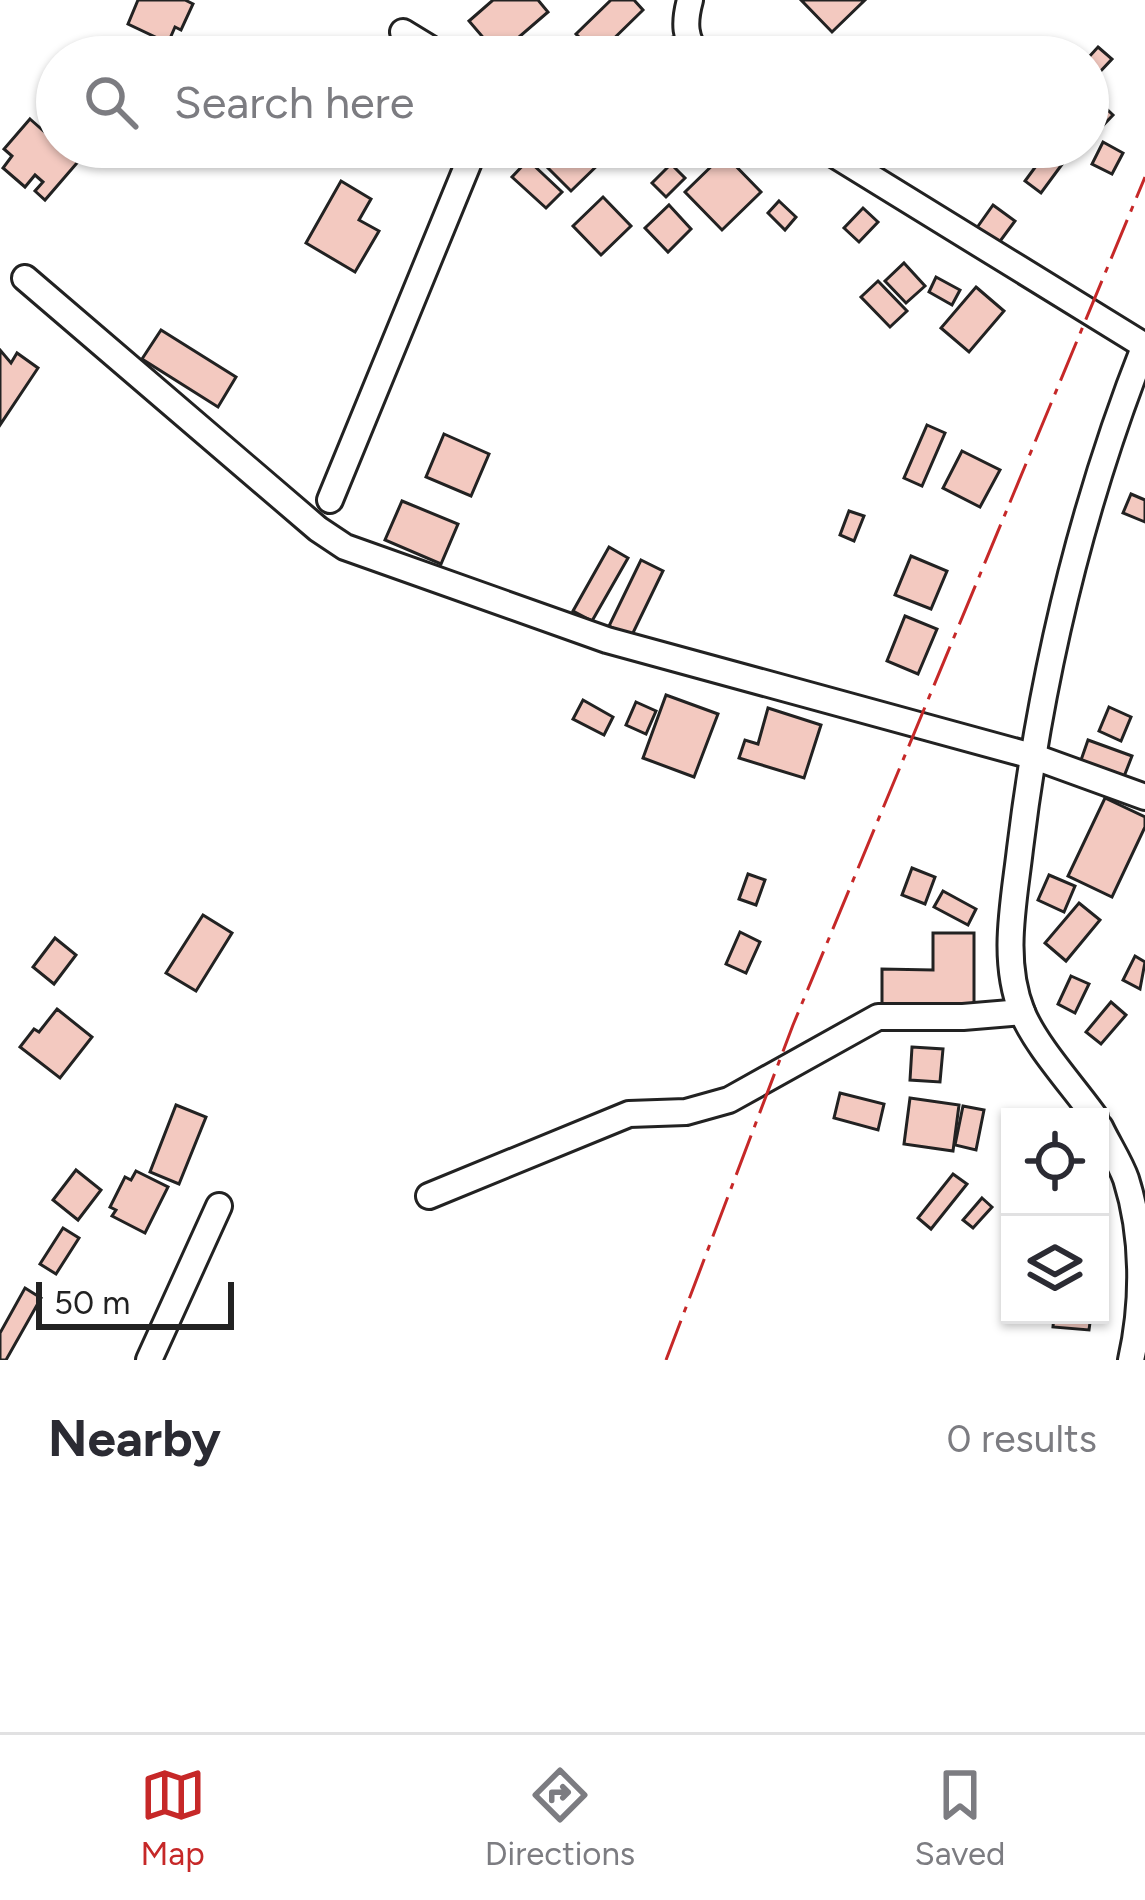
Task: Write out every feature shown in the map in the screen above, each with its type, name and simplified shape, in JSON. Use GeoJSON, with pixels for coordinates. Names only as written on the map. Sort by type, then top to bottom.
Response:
{"type":"FeatureCollection","features":[{"type":"Feature","properties":{"kind":"street"},"geometry":{"type":"LineString","coordinates":[[689,36],[684,23],[690,0]]}},
{"type":"Feature","properties":{"kind":"street"},"geometry":{"type":"LineString","coordinates":[[403,32],[410,36]]}},
{"type":"Feature","properties":{"kind":"street"},"geometry":{"type":"LineString","coordinates":[[330,500],[466,168]]}},
{"type":"Feature","properties":{"kind":"street"},"geometry":{"type":"LineString","coordinates":[[855,168],[1145,345],[1114,422],[1080,536],[1032,757],[1010,940],[1022,1012],[1089,1108]]}},
{"type":"Feature","properties":{"kind":"street"},"geometry":{"type":"LineString","coordinates":[[25,278],[333,542],[608,640],[1032,757],[1145,797]]}},
{"type":"Feature","properties":{"kind":"street"},"geometry":{"type":"LineString","coordinates":[[429,1196],[629,1114],[686,1112],[729,1100],[878,1016],[1022,1012]]}},
{"type":"Feature","properties":{"kind":"street"},"geometry":{"type":"LineString","coordinates":[[1109,1140],[1136,1181],[1140,1280],[1132,1360]]}},
{"type":"Feature","properties":{"kind":"street"},"geometry":{"type":"LineString","coordinates":[[149,1360],[219,1206]]}},
{"type":"Feature","properties":{"kind":"building"},"geometry":{"type":"Polygon","coordinates":[[[138,0],[193,4],[181,30],[175,27],[171,36],[153,36],[128,24],[138,0]]]}},
{"type":"Feature","properties":{"kind":"building"},"geometry":{"type":"Polygon","coordinates":[[[493,0],[538,0],[548,12],[520,36],[482,36],[469,21],[493,0]]]}},
{"type":"Feature","properties":{"kind":"building"},"geometry":{"type":"Polygon","coordinates":[[[611,0],[634,0],[643,10],[616,36],[576,34],[611,0]]]}},
{"type":"Feature","properties":{"kind":"building"},"geometry":{"type":"Polygon","coordinates":[[[801,0],[865,0],[832,32],[801,0]]]}},
{"type":"Feature","properties":{"kind":"building"},"geometry":{"type":"Polygon","coordinates":[[[30,119],[36,124],[36,168],[73,168],[45,200],[35,191],[43,182],[35,175],[25,187],[3,168],[12,156],[4,149],[30,119]]]}},
{"type":"Feature","properties":{"kind":"building"},"geometry":{"type":"Polygon","coordinates":[[[1109,145],[1123,153],[1112,174],[1100,168],[1109,168],[1109,145]]]}},
{"type":"Feature","properties":{"kind":"building"},"geometry":{"type":"Polygon","coordinates":[[[520,168],[536,168],[562,192],[546,208],[512,177],[520,168]]]}},
{"type":"Feature","properties":{"kind":"building"},"geometry":{"type":"Polygon","coordinates":[[[548,168],[595,168],[571,191],[548,168]]]}},
{"type":"Feature","properties":{"kind":"building"},"geometry":{"type":"Polygon","coordinates":[[[667,168],[675,168],[685,178],[666,197],[652,183],[667,168]]]}},
{"type":"Feature","properties":{"kind":"building"},"geometry":{"type":"Polygon","coordinates":[[[710,168],[738,168],[761,192],[722,230],[685,192],[710,168]]]}},
{"type":"Feature","properties":{"kind":"building"},"geometry":{"type":"Polygon","coordinates":[[[1035,168],[1059,168],[1041,193],[1025,181],[1035,168]]]}},
{"type":"Feature","properties":{"kind":"building"},"geometry":{"type":"Polygon","coordinates":[[[341,181],[371,199],[359,220],[379,231],[355,272],[306,243],[341,181]]]}},
{"type":"Feature","properties":{"kind":"building"},"geometry":{"type":"Polygon","coordinates":[[[603,197],[631,226],[601,255],[573,226],[603,197]]]}},
{"type":"Feature","properties":{"kind":"building"},"geometry":{"type":"Polygon","coordinates":[[[779,201],[796,217],[785,230],[768,213],[779,201]]]}},
{"type":"Feature","properties":{"kind":"building"},"geometry":{"type":"Polygon","coordinates":[[[669,205],[691,229],[668,252],[645,228],[669,205]]]}},
{"type":"Feature","properties":{"kind":"building"},"geometry":{"type":"Polygon","coordinates":[[[993,205],[1015,221],[998,244],[976,229],[993,205]]]}},
{"type":"Feature","properties":{"kind":"building"},"geometry":{"type":"Polygon","coordinates":[[[863,208],[878,222],[859,242],[844,228],[863,208]]]}},
{"type":"Feature","properties":{"kind":"building"},"geometry":{"type":"Polygon","coordinates":[[[904,263],[925,286],[906,303],[885,281],[904,263]]]}},
{"type":"Feature","properties":{"kind":"building"},"geometry":{"type":"Polygon","coordinates":[[[936,277],[960,290],[952,305],[929,292],[936,277]]]}},
{"type":"Feature","properties":{"kind":"building"},"geometry":{"type":"Polygon","coordinates":[[[878,281],[907,311],[890,327],[861,297],[878,281]]]}},
{"type":"Feature","properties":{"kind":"building"},"geometry":{"type":"Polygon","coordinates":[[[976,287],[1004,311],[969,352],[941,328],[976,287]]]}},
{"type":"Feature","properties":{"kind":"building"},"geometry":{"type":"Polygon","coordinates":[[[161,330],[236,377],[218,407],[142,359],[161,330]]]}},
{"type":"Feature","properties":{"kind":"building"},"geometry":{"type":"Polygon","coordinates":[[[0,350],[11,363],[17,353],[38,368],[0,425],[0,350]]]}},
{"type":"Feature","properties":{"kind":"building"},"geometry":{"type":"Polygon","coordinates":[[[927,425],[945,433],[922,486],[904,478],[927,425]]]}},
{"type":"Feature","properties":{"kind":"building"},"geometry":{"type":"Polygon","coordinates":[[[444,434],[489,454],[471,496],[426,477],[444,434]]]}},
{"type":"Feature","properties":{"kind":"building"},"geometry":{"type":"Polygon","coordinates":[[[962,451],[1000,470],[980,507],[943,488],[962,451]]]}},
{"type":"Feature","properties":{"kind":"building"},"geometry":{"type":"Polygon","coordinates":[[[1131,494],[1145,500],[1145,522],[1123,513],[1131,494]]]}},
{"type":"Feature","properties":{"kind":"building"},"geometry":{"type":"Polygon","coordinates":[[[402,501],[458,524],[441,564],[385,540],[402,501]]]}},
{"type":"Feature","properties":{"kind":"building"},"geometry":{"type":"Polygon","coordinates":[[[849,511],[864,516],[854,541],[840,535],[849,511]]]}},
{"type":"Feature","properties":{"kind":"building"},"geometry":{"type":"Polygon","coordinates":[[[609,547],[628,558],[592,621],[573,611],[609,547]]]}},
{"type":"Feature","properties":{"kind":"building"},"geometry":{"type":"Polygon","coordinates":[[[911,556],[947,571],[931,609],[895,595],[911,556]]]}},
{"type":"Feature","properties":{"kind":"building"},"geometry":{"type":"Polygon","coordinates":[[[641,560],[663,571],[631,637],[609,626],[641,560]]]}},
{"type":"Feature","properties":{"kind":"building"},"geometry":{"type":"Polygon","coordinates":[[[905,616],[937,629],[918,674],[887,661],[905,616]]]}},
{"type":"Feature","properties":{"kind":"building"},"geometry":{"type":"Polygon","coordinates":[[[666,695],[718,714],[694,777],[643,758],[666,695]]]}},
{"type":"Feature","properties":{"kind":"building"},"geometry":{"type":"Polygon","coordinates":[[[583,700],[613,717],[604,735],[573,719],[583,700]]]}},
{"type":"Feature","properties":{"kind":"building"},"geometry":{"type":"Polygon","coordinates":[[[636,702],[656,711],[646,734],[626,725],[636,702]]]}},
{"type":"Feature","properties":{"kind":"building"},"geometry":{"type":"Polygon","coordinates":[[[1109,707],[1131,717],[1121,741],[1099,731],[1109,707]]]}},
{"type":"Feature","properties":{"kind":"building"},"geometry":{"type":"Polygon","coordinates":[[[768,708],[821,725],[804,778],[739,758],[745,740],[758,744],[768,708]]]}},
{"type":"Feature","properties":{"kind":"building"},"geometry":{"type":"Polygon","coordinates":[[[1088,740],[1132,756],[1123,779],[1080,763],[1088,740]]]}},
{"type":"Feature","properties":{"kind":"building"},"geometry":{"type":"Polygon","coordinates":[[[1105,798],[1145,817],[1145,827],[1112,897],[1068,876],[1105,798]]]}},
{"type":"Feature","properties":{"kind":"building"},"geometry":{"type":"Polygon","coordinates":[[[912,868],[935,877],[925,904],[902,895],[912,868]]]}},
{"type":"Feature","properties":{"kind":"building"},"geometry":{"type":"Polygon","coordinates":[[[748,874],[765,880],[756,905],[739,899],[748,874]]]}},
{"type":"Feature","properties":{"kind":"building"},"geometry":{"type":"Polygon","coordinates":[[[1049,875],[1075,886],[1064,912],[1038,900],[1049,875]]]}},
{"type":"Feature","properties":{"kind":"building"},"geometry":{"type":"Polygon","coordinates":[[[943,891],[976,909],[968,925],[934,907],[943,891]]]}},
{"type":"Feature","properties":{"kind":"building"},"geometry":{"type":"Polygon","coordinates":[[[1079,903],[1100,920],[1066,961],[1045,943],[1079,903]]]}},
{"type":"Feature","properties":{"kind":"building"},"geometry":{"type":"Polygon","coordinates":[[[203,915],[232,933],[196,991],[166,973],[203,915]]]}},
{"type":"Feature","properties":{"kind":"building"},"geometry":{"type":"Polygon","coordinates":[[[740,932],[760,942],[746,973],[726,964],[740,932]]]}},
{"type":"Feature","properties":{"kind":"building"},"geometry":{"type":"Polygon","coordinates":[[[933,933],[974,933],[974,1009],[882,1008],[882,969],[933,970],[933,933]]]}},
{"type":"Feature","properties":{"kind":"building"},"geometry":{"type":"Polygon","coordinates":[[[55,938],[76,955],[54,984],[33,967],[55,938]]]}},
{"type":"Feature","properties":{"kind":"building"},"geometry":{"type":"Polygon","coordinates":[[[1135,956],[1145,962],[1140,989],[1123,980],[1135,956]]]}},
{"type":"Feature","properties":{"kind":"building"},"geometry":{"type":"Polygon","coordinates":[[[1071,976],[1089,984],[1075,1013],[1058,1004],[1071,976]]]}},
{"type":"Feature","properties":{"kind":"building"},"geometry":{"type":"Polygon","coordinates":[[[1111,1002],[1126,1015],[1101,1044],[1086,1032],[1111,1002]]]}},
{"type":"Feature","properties":{"kind":"building"},"geometry":{"type":"Polygon","coordinates":[[[57,1009],[92,1037],[60,1078],[20,1047],[57,1009]]]}},
{"type":"Feature","properties":{"kind":"building"},"geometry":{"type":"Polygon","coordinates":[[[912,1047],[943,1049],[940,1082],[910,1080],[912,1047]]]}},
{"type":"Feature","properties":{"kind":"building"},"geometry":{"type":"Polygon","coordinates":[[[840,1093],[884,1104],[878,1130],[834,1118],[840,1093]]]}},
{"type":"Feature","properties":{"kind":"building"},"geometry":{"type":"Polygon","coordinates":[[[910,1098],[959,1105],[953,1151],[904,1144],[910,1098]]]}},
{"type":"Feature","properties":{"kind":"building"},"geometry":{"type":"Polygon","coordinates":[[[176,1105],[206,1117],[179,1184],[150,1172],[176,1105]]]}},
{"type":"Feature","properties":{"kind":"building"},"geometry":{"type":"Polygon","coordinates":[[[963,1106],[984,1110],[976,1150],[955,1145],[963,1106]]]}},
{"type":"Feature","properties":{"kind":"building"},"geometry":{"type":"Polygon","coordinates":[[[76,1170],[101,1190],[78,1220],[53,1200],[76,1170]]]}},
{"type":"Feature","properties":{"kind":"building"},"geometry":{"type":"Polygon","coordinates":[[[136,1171],[168,1187],[145,1233],[112,1216],[116,1210],[110,1207],[125,1177],[131,1180],[136,1171]]]}},
{"type":"Feature","properties":{"kind":"building"},"geometry":{"type":"Polygon","coordinates":[[[953,1174],[967,1184],[931,1229],[918,1218],[953,1174]]]}},
{"type":"Feature","properties":{"kind":"building"},"geometry":{"type":"Polygon","coordinates":[[[982,1198],[992,1207],[973,1228],[963,1220],[982,1198]]]}},
{"type":"Feature","properties":{"kind":"building"},"geometry":{"type":"Polygon","coordinates":[[[63,1228],[79,1238],[56,1274],[40,1264],[63,1228]]]}},
{"type":"Feature","properties":{"kind":"building"},"geometry":{"type":"Polygon","coordinates":[[[25,1288],[41,1298],[6,1360],[0,1360],[0,1333],[25,1288]]]}},
{"type":"Feature","properties":{"kind":"building"},"geometry":{"type":"Polygon","coordinates":[[[1053,1324],[1090,1324],[1089,1330],[1053,1324]]]}},
{"type":"Feature","properties":{"kind":"power"},"geometry":{"type":"LineString","coordinates":[[666,1360],[793,1025],[1145,177]]}}]}
